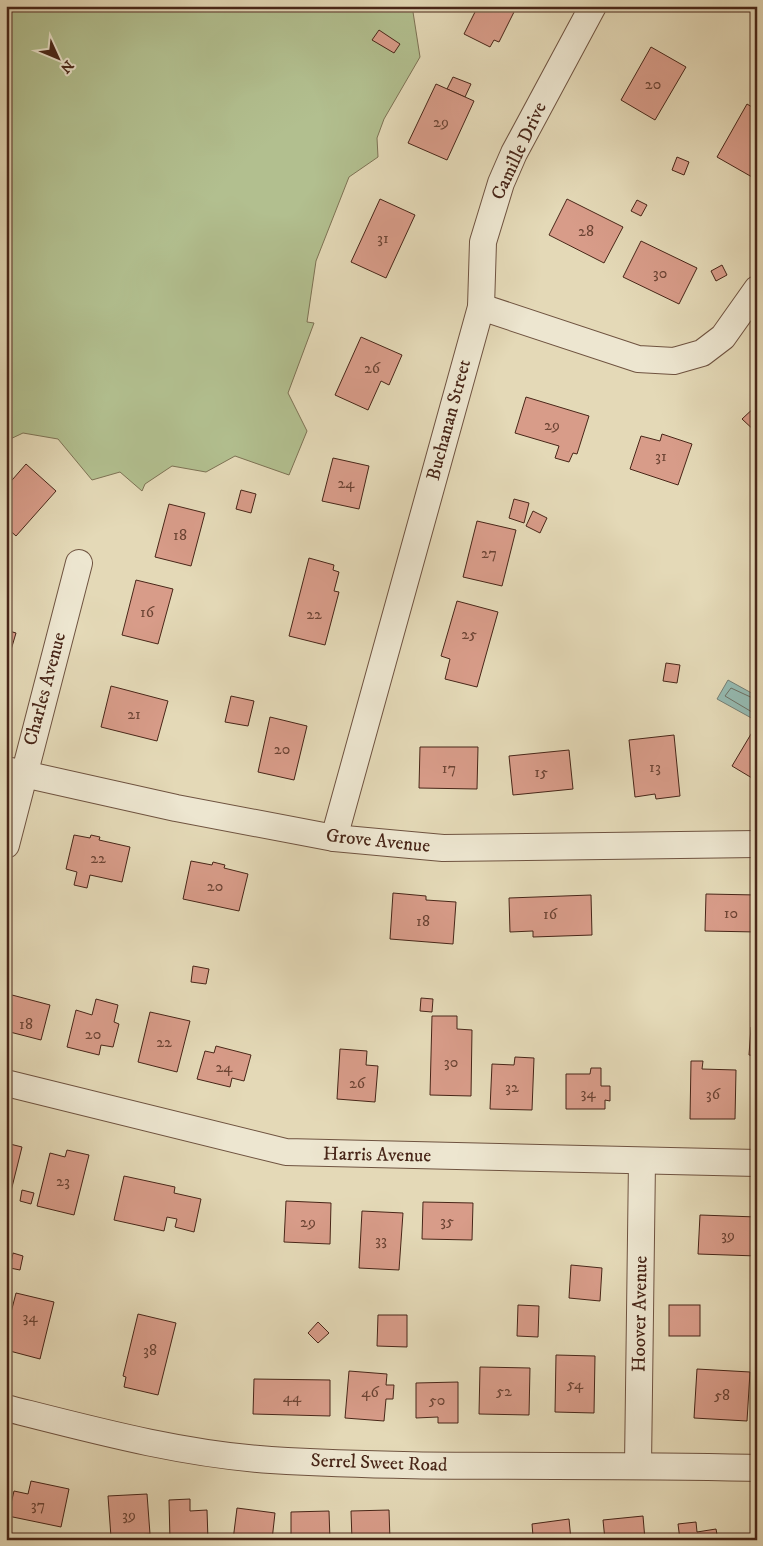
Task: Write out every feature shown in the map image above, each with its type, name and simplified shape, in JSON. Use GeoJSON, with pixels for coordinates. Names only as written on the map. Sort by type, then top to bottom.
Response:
{"type":"FeatureCollection","features":[{"type":"Feature","properties":{"kind":"street","name":"Camille Drive"},"geometry":{"type":"LineString","coordinates":[[480,307],[483,242],[501,183],[514,153],[593,6]]}},
{"type":"Feature","properties":{"kind":"street"},"geometry":{"type":"LineString","coordinates":[[480,307],[638,359],[674,361],[702,354],[723,337],[757,289]]}},
{"type":"Feature","properties":{"kind":"street","name":"Buchanan Street"},"geometry":{"type":"LineString","coordinates":[[334,838],[480,307]]}},
{"type":"Feature","properties":{"kind":"street","name":"Charles Avenue"},"geometry":{"type":"LineString","coordinates":[[6,845],[15,771],[79,562]]}},
{"type":"Feature","properties":{"kind":"street","name":"Grove Avenue"},"geometry":{"type":"LineString","coordinates":[[15,771],[176,808],[334,838],[443,848],[757,844]]}},
{"type":"Feature","properties":{"kind":"street","name":"Harris Avenue"},"geometry":{"type":"LineString","coordinates":[[6,1083],[286,1152],[757,1163]]}},
{"type":"Feature","properties":{"kind":"street","name":"Hoover Avenue"},"geometry":{"type":"LineString","coordinates":[[638,1466],[642,1161]]}},
{"type":"Feature","properties":{"kind":"street","name":"Serrel Sweet Road"},"geometry":{"type":"LineString","coordinates":[[6,1408],[192,1451],[270,1460],[409,1464],[638,1466],[756,1473]]}},
{"type":"Feature","properties":{"kind":"green space"},"geometry":{"type":"Polygon","coordinates":[[[6,6],[416,6],[413,12],[420,57],[384,119],[377,138],[378,157],[349,177],[316,261],[307,322],[314,323],[288,393],[307,431],[289,475],[235,456],[206,472],[172,466],[145,484],[142,491],[120,472],[92,480],[58,439],[23,433],[6,441],[6,6]]]}},
{"type":"Feature","properties":{"kind":"water"},"geometry":{"type":"Polygon","coordinates":[[[728,680],[757,696],[755,720],[717,699],[728,680]]]}},
{"type":"Feature","properties":{"kind":"building"},"geometry":{"type":"Polygon","coordinates":[[[478,6],[517,6],[499,42],[494,40],[490,47],[464,34],[478,6]]]}},
{"type":"Feature","properties":{"kind":"building"},"geometry":{"type":"Polygon","coordinates":[[[379,30],[400,44],[394,53],[372,40],[379,30]]]}},
{"type":"Feature","properties":{"kind":"building"},"geometry":{"type":"Polygon","coordinates":[[[651,47],[686,67],[655,120],[621,100],[651,47]]]}},
{"type":"Feature","properties":{"kind":"building"},"geometry":{"type":"Polygon","coordinates":[[[453,77],[471,84],[465,97],[447,89],[453,77]]]}},
{"type":"Feature","properties":{"kind":"building"},"geometry":{"type":"Polygon","coordinates":[[[436,84],[474,101],[447,160],[408,143],[436,84]]]}},
{"type":"Feature","properties":{"kind":"building"},"geometry":{"type":"Polygon","coordinates":[[[747,104],[757,110],[757,170],[752,177],[717,157],[747,104]]]}},
{"type":"Feature","properties":{"kind":"building"},"geometry":{"type":"Polygon","coordinates":[[[677,157],[689,162],[684,175],[672,170],[677,157]]]}},
{"type":"Feature","properties":{"kind":"building"},"geometry":{"type":"Polygon","coordinates":[[[380,199],[415,215],[386,278],[351,262],[380,199]]]}},
{"type":"Feature","properties":{"kind":"building"},"geometry":{"type":"Polygon","coordinates":[[[567,199],[623,227],[604,263],[549,235],[567,199]]]}},
{"type":"Feature","properties":{"kind":"building"},"geometry":{"type":"Polygon","coordinates":[[[637,200],[647,205],[641,216],[631,211],[637,200]]]}},
{"type":"Feature","properties":{"kind":"building"},"geometry":{"type":"Polygon","coordinates":[[[641,241],[697,268],[679,304],[623,277],[641,241]]]}},
{"type":"Feature","properties":{"kind":"building"},"geometry":{"type":"Polygon","coordinates":[[[722,265],[727,275],[716,281],[711,271],[722,265]]]}},
{"type":"Feature","properties":{"kind":"building"},"geometry":{"type":"Polygon","coordinates":[[[361,337],[402,355],[389,385],[381,381],[368,410],[335,395],[361,337]]]}},
{"type":"Feature","properties":{"kind":"building"},"geometry":{"type":"Polygon","coordinates":[[[526,397],[589,416],[577,454],[573,453],[569,462],[555,458],[559,446],[515,433],[526,397]]]}},
{"type":"Feature","properties":{"kind":"building"},"geometry":{"type":"Polygon","coordinates":[[[757,405],[757,433],[742,419],[757,405]]]}},
{"type":"Feature","properties":{"kind":"building"},"geometry":{"type":"Polygon","coordinates":[[[662,434],[692,444],[678,485],[630,469],[641,436],[660,441],[662,434]]]}},
{"type":"Feature","properties":{"kind":"building"},"geometry":{"type":"Polygon","coordinates":[[[333,458],[369,466],[359,509],[322,501],[333,458]]]}},
{"type":"Feature","properties":{"kind":"building"},"geometry":{"type":"Polygon","coordinates":[[[26,464],[56,491],[16,536],[6,527],[6,487],[26,464]]]}},
{"type":"Feature","properties":{"kind":"building"},"geometry":{"type":"Polygon","coordinates":[[[241,490],[256,494],[251,513],[236,509],[241,490]]]}},
{"type":"Feature","properties":{"kind":"building"},"geometry":{"type":"Polygon","coordinates":[[[514,499],[529,503],[524,523],[509,518],[514,499]]]}},
{"type":"Feature","properties":{"kind":"building"},"geometry":{"type":"Polygon","coordinates":[[[169,504],[205,513],[191,566],[155,557],[169,504]]]}},
{"type":"Feature","properties":{"kind":"building"},"geometry":{"type":"Polygon","coordinates":[[[533,511],[547,518],[540,533],[526,526],[533,511]]]}},
{"type":"Feature","properties":{"kind":"building"},"geometry":{"type":"Polygon","coordinates":[[[477,521],[516,530],[502,586],[463,577],[477,521]]]}},
{"type":"Feature","properties":{"kind":"building"},"geometry":{"type":"Polygon","coordinates":[[[309,558],[334,565],[333,570],[339,572],[334,591],[339,592],[325,645],[289,636],[309,558]]]}},
{"type":"Feature","properties":{"kind":"building"},"geometry":{"type":"Polygon","coordinates":[[[136,580],[173,589],[158,644],[122,635],[136,580]]]}},
{"type":"Feature","properties":{"kind":"building"},"geometry":{"type":"Polygon","coordinates":[[[457,601],[498,612],[477,687],[445,679],[450,659],[441,656],[457,601]]]}},
{"type":"Feature","properties":{"kind":"building"},"geometry":{"type":"Polygon","coordinates":[[[6,630],[16,633],[8,660],[6,660],[6,630]]]}},
{"type":"Feature","properties":{"kind":"building"},"geometry":{"type":"Polygon","coordinates":[[[666,663],[680,665],[677,683],[663,681],[666,663]]]}},
{"type":"Feature","properties":{"kind":"building"},"geometry":{"type":"Polygon","coordinates":[[[111,686],[168,701],[157,741],[101,727],[111,686]]]}},
{"type":"Feature","properties":{"kind":"building"},"geometry":{"type":"Polygon","coordinates":[[[231,696],[254,701],[248,726],[225,722],[231,696]]]}},
{"type":"Feature","properties":{"kind":"building"},"geometry":{"type":"Polygon","coordinates":[[[270,717],[307,726],[294,780],[258,772],[270,717]]]}},
{"type":"Feature","properties":{"kind":"building"},"geometry":{"type":"Polygon","coordinates":[[[757,724],[757,781],[732,766],[757,724]]]}},
{"type":"Feature","properties":{"kind":"building"},"geometry":{"type":"Polygon","coordinates":[[[674,735],[680,796],[656,799],[655,794],[635,797],[629,740],[674,735]]]}},
{"type":"Feature","properties":{"kind":"building"},"geometry":{"type":"Polygon","coordinates":[[[420,747],[478,747],[477,789],[419,788],[420,747]]]}},
{"type":"Feature","properties":{"kind":"building"},"geometry":{"type":"Polygon","coordinates":[[[569,750],[573,789],[513,795],[509,756],[569,750]]]}},
{"type":"Feature","properties":{"kind":"building"},"geometry":{"type":"Polygon","coordinates":[[[74,835],[90,838],[91,835],[100,837],[99,840],[130,847],[122,882],[90,875],[87,888],[74,885],[77,872],[66,869],[74,835]]]}},
{"type":"Feature","properties":{"kind":"building"},"geometry":{"type":"Polygon","coordinates":[[[191,861],[212,865],[213,862],[225,865],[224,868],[248,874],[239,911],[183,899],[191,861]]]}},
{"type":"Feature","properties":{"kind":"building"},"geometry":{"type":"Polygon","coordinates":[[[393,893],[426,896],[426,900],[456,902],[453,944],[390,939],[393,893]]]}},
{"type":"Feature","properties":{"kind":"building"},"geometry":{"type":"Polygon","coordinates":[[[706,894],[757,895],[757,932],[705,931],[706,894]]]}},
{"type":"Feature","properties":{"kind":"building"},"geometry":{"type":"Polygon","coordinates":[[[591,895],[592,935],[533,937],[533,931],[510,932],[509,898],[591,895]]]}},
{"type":"Feature","properties":{"kind":"building"},"geometry":{"type":"Polygon","coordinates":[[[193,966],[209,969],[206,984],[191,982],[193,966]]]}},
{"type":"Feature","properties":{"kind":"building"},"geometry":{"type":"Polygon","coordinates":[[[12,995],[50,1005],[41,1040],[6,1031],[6,1016],[12,995]]]}},
{"type":"Feature","properties":{"kind":"building"},"geometry":{"type":"Polygon","coordinates":[[[421,998],[433,999],[432,1012],[420,1011],[421,998]]]}},
{"type":"Feature","properties":{"kind":"building"},"geometry":{"type":"Polygon","coordinates":[[[96,999],[118,1005],[114,1022],[119,1024],[113,1047],[101,1045],[99,1055],[67,1047],[76,1010],[92,1015],[96,999]]]}},
{"type":"Feature","properties":{"kind":"building"},"geometry":{"type":"Polygon","coordinates":[[[150,1012],[190,1021],[177,1072],[138,1062],[150,1012]]]}},
{"type":"Feature","properties":{"kind":"building"},"geometry":{"type":"Polygon","coordinates":[[[432,1016],[457,1016],[457,1029],[472,1030],[471,1096],[430,1095],[432,1016]]]}},
{"type":"Feature","properties":{"kind":"building"},"geometry":{"type":"Polygon","coordinates":[[[751,1027],[757,1027],[757,1056],[749,1055],[751,1027]]]}},
{"type":"Feature","properties":{"kind":"building"},"geometry":{"type":"Polygon","coordinates":[[[216,1046],[251,1055],[244,1081],[232,1078],[230,1087],[197,1079],[205,1051],[214,1053],[216,1046]]]}},
{"type":"Feature","properties":{"kind":"building"},"geometry":{"type":"Polygon","coordinates":[[[340,1049],[367,1051],[366,1065],[378,1066],[375,1102],[337,1099],[340,1049]]]}},
{"type":"Feature","properties":{"kind":"building"},"geometry":{"type":"Polygon","coordinates":[[[515,1057],[534,1058],[532,1110],[490,1109],[492,1064],[514,1065],[515,1057]]]}},
{"type":"Feature","properties":{"kind":"building"},"geometry":{"type":"Polygon","coordinates":[[[691,1061],[703,1061],[702,1069],[736,1070],[735,1119],[690,1119],[691,1061]]]}},
{"type":"Feature","properties":{"kind":"building"},"geometry":{"type":"Polygon","coordinates":[[[591,1068],[601,1068],[601,1086],[610,1086],[610,1101],[605,1100],[605,1109],[566,1109],[566,1074],[590,1074],[591,1068]]]}},
{"type":"Feature","properties":{"kind":"building"},"geometry":{"type":"Polygon","coordinates":[[[6,1143],[22,1147],[8,1203],[6,1203],[6,1143]]]}},
{"type":"Feature","properties":{"kind":"building"},"geometry":{"type":"Polygon","coordinates":[[[67,1150],[89,1155],[74,1215],[37,1206],[50,1153],[65,1157],[67,1150]]]}},
{"type":"Feature","properties":{"kind":"building"},"geometry":{"type":"Polygon","coordinates":[[[124,1176],[175,1187],[174,1193],[201,1199],[194,1232],[175,1227],[177,1219],[167,1217],[164,1231],[114,1220],[124,1176]]]}},
{"type":"Feature","properties":{"kind":"building"},"geometry":{"type":"Polygon","coordinates":[[[22,1190],[34,1193],[31,1204],[20,1201],[22,1190]]]}},
{"type":"Feature","properties":{"kind":"building"},"geometry":{"type":"Polygon","coordinates":[[[286,1201],[331,1203],[330,1244],[284,1242],[286,1201]]]}},
{"type":"Feature","properties":{"kind":"building"},"geometry":{"type":"Polygon","coordinates":[[[423,1202],[473,1203],[472,1240],[422,1239],[423,1202]]]}},
{"type":"Feature","properties":{"kind":"building"},"geometry":{"type":"Polygon","coordinates":[[[362,1211],[403,1213],[399,1270],[359,1268],[362,1211]]]}},
{"type":"Feature","properties":{"kind":"building"},"geometry":{"type":"Polygon","coordinates":[[[700,1215],[757,1217],[757,1256],[698,1254],[700,1215]]]}},
{"type":"Feature","properties":{"kind":"building"},"geometry":{"type":"Polygon","coordinates":[[[13,1253],[23,1256],[20,1270],[10,1268],[13,1253]]]}},
{"type":"Feature","properties":{"kind":"building"},"geometry":{"type":"Polygon","coordinates":[[[571,1265],[602,1268],[600,1301],[569,1298],[571,1265]]]}},
{"type":"Feature","properties":{"kind":"building"},"geometry":{"type":"Polygon","coordinates":[[[16,1293],[54,1302],[40,1359],[6,1350],[6,1332],[16,1293]]]}},
{"type":"Feature","properties":{"kind":"building"},"geometry":{"type":"Polygon","coordinates":[[[518,1305],[539,1306],[538,1337],[517,1336],[518,1305]]]}},
{"type":"Feature","properties":{"kind":"building"},"geometry":{"type":"Polygon","coordinates":[[[669,1305],[700,1305],[700,1336],[669,1336],[669,1305]]]}},
{"type":"Feature","properties":{"kind":"building"},"geometry":{"type":"Polygon","coordinates":[[[138,1314],[176,1323],[158,1395],[124,1387],[126,1377],[123,1376],[138,1314]]]}},
{"type":"Feature","properties":{"kind":"building"},"geometry":{"type":"Polygon","coordinates":[[[378,1315],[407,1315],[407,1347],[377,1346],[378,1315]]]}},
{"type":"Feature","properties":{"kind":"building"},"geometry":{"type":"Polygon","coordinates":[[[318,1322],[329,1333],[318,1343],[308,1333],[318,1322]]]}},
{"type":"Feature","properties":{"kind":"building"},"geometry":{"type":"Polygon","coordinates":[[[556,1355],[595,1356],[594,1413],[555,1412],[556,1355]]]}},
{"type":"Feature","properties":{"kind":"building"},"geometry":{"type":"Polygon","coordinates":[[[480,1367],[530,1368],[529,1415],[479,1414],[480,1367]]]}},
{"type":"Feature","properties":{"kind":"building"},"geometry":{"type":"Polygon","coordinates":[[[697,1369],[750,1372],[747,1421],[694,1418],[697,1369]]]}},
{"type":"Feature","properties":{"kind":"building"},"geometry":{"type":"Polygon","coordinates":[[[349,1371],[387,1374],[386,1385],[394,1385],[393,1399],[386,1399],[384,1421],[345,1418],[349,1371]]]}},
{"type":"Feature","properties":{"kind":"building"},"geometry":{"type":"Polygon","coordinates":[[[254,1379],[330,1380],[330,1416],[253,1414],[254,1379]]]}},
{"type":"Feature","properties":{"kind":"building"},"geometry":{"type":"Polygon","coordinates":[[[458,1382],[458,1423],[438,1423],[438,1417],[416,1418],[416,1383],[458,1382]]]}},
{"type":"Feature","properties":{"kind":"building"},"geometry":{"type":"Polygon","coordinates":[[[31,1481],[69,1489],[61,1527],[8,1516],[14,1491],[28,1494],[31,1481]]]}},
{"type":"Feature","properties":{"kind":"building"},"geometry":{"type":"Polygon","coordinates":[[[147,1494],[150,1534],[111,1537],[108,1496],[147,1494]]]}},
{"type":"Feature","properties":{"kind":"building"},"geometry":{"type":"Polygon","coordinates":[[[190,1499],[190,1511],[207,1510],[208,1540],[170,1540],[169,1500],[190,1499]]]}},
{"type":"Feature","properties":{"kind":"building"},"geometry":{"type":"Polygon","coordinates":[[[237,1508],[275,1513],[272,1540],[233,1540],[237,1508]]]}},
{"type":"Feature","properties":{"kind":"building"},"geometry":{"type":"Polygon","coordinates":[[[389,1510],[390,1540],[352,1540],[351,1511],[389,1510]]]}},
{"type":"Feature","properties":{"kind":"building"},"geometry":{"type":"Polygon","coordinates":[[[329,1511],[330,1540],[291,1540],[291,1512],[329,1511]]]}},
{"type":"Feature","properties":{"kind":"building"},"geometry":{"type":"Polygon","coordinates":[[[643,1516],[645,1540],[605,1540],[603,1520],[643,1516]]]}},
{"type":"Feature","properties":{"kind":"building"},"geometry":{"type":"Polygon","coordinates":[[[569,1519],[571,1540],[523,1540],[522,1537],[533,1536],[532,1524],[569,1519]]]}},
{"type":"Feature","properties":{"kind":"building"},"geometry":{"type":"Polygon","coordinates":[[[696,1522],[697,1532],[716,1529],[718,1540],[680,1540],[678,1524],[696,1522]]]}}]}
